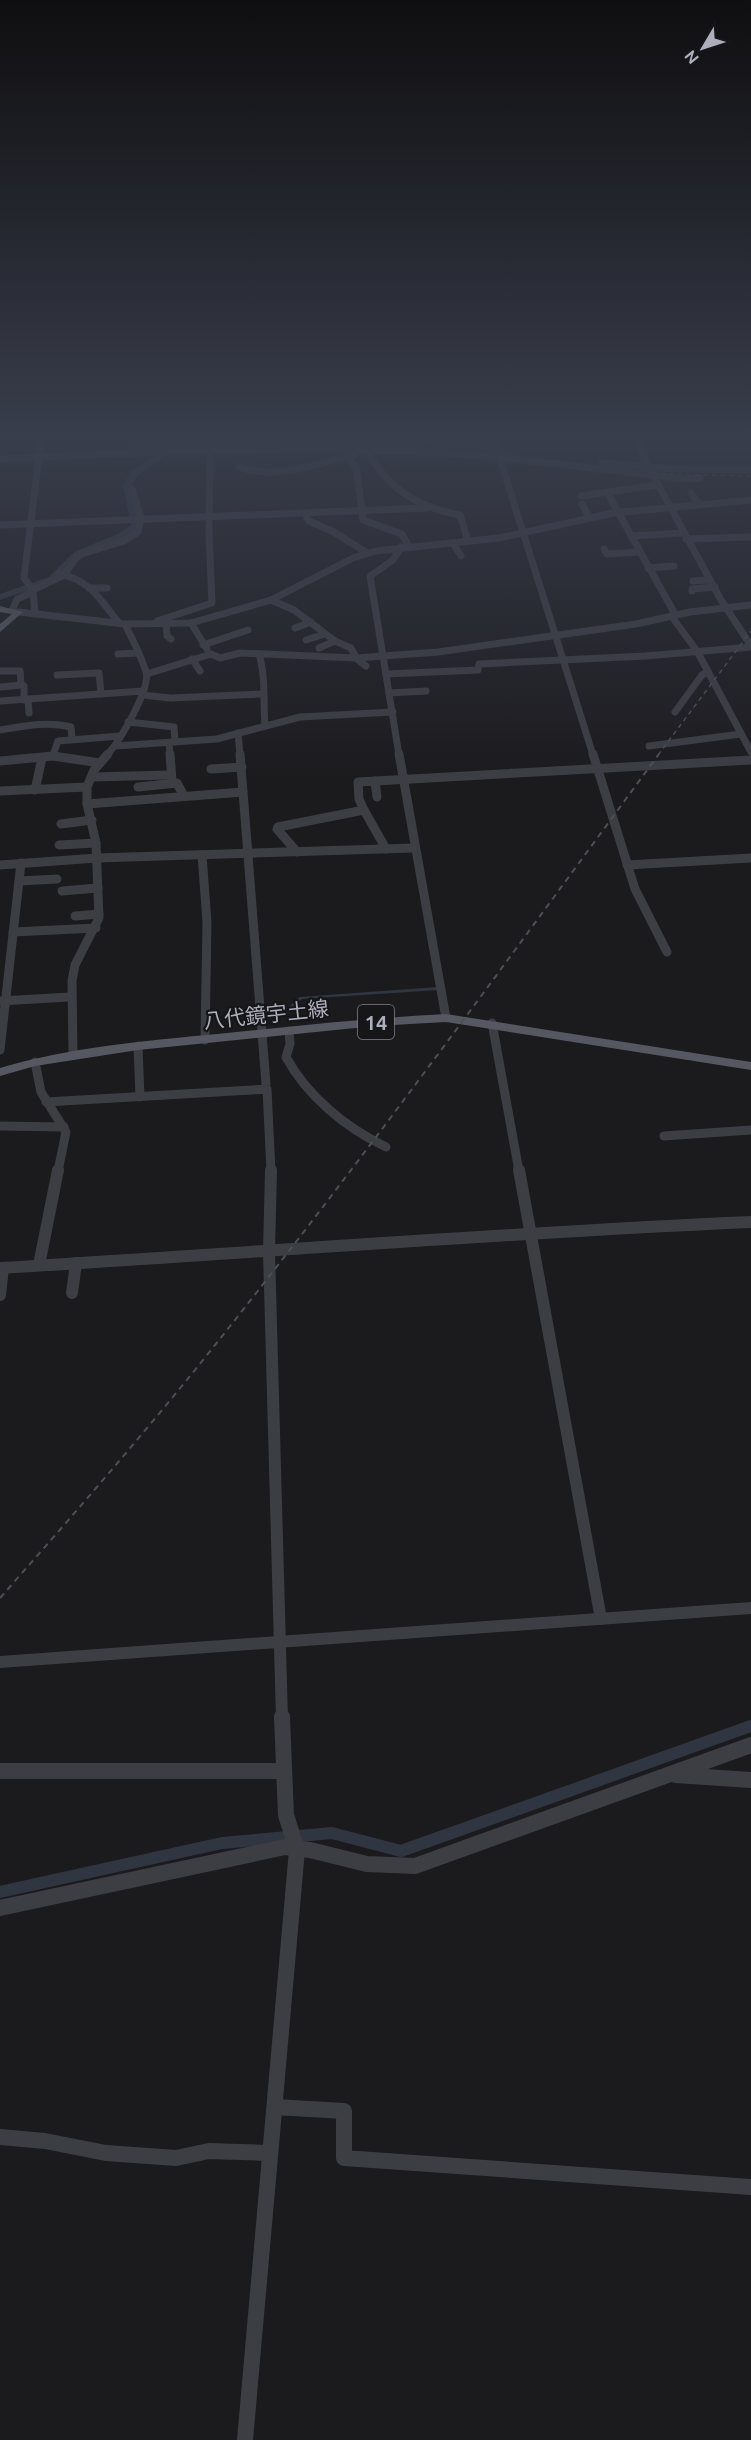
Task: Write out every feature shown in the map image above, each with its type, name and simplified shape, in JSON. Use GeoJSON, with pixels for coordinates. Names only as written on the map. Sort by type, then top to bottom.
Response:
{"type":"FeatureCollection","features":[{"type":"Feature","properties":{"kind":"main road"},"geometry":{"type":"LineString","coordinates":[[0,609],[15,612]]}},
{"type":"Feature","properties":{"kind":"main road"},"geometry":{"type":"LineString","coordinates":[[0,629],[15,612]]}},
{"type":"Feature","properties":{"kind":"main road","name":"八代鏡宇土線"},"geometry":{"type":"LineString","coordinates":[[0,1072],[35,1062],[138,1046],[396,1020],[446,1018],[492,1023],[751,1065]]}},
{"type":"Feature","properties":{"kind":"street"},"geometry":{"type":"LineString","coordinates":[[27,553],[24,578],[32,588],[35,614]]}},
{"type":"Feature","properties":{"kind":"street"},"geometry":{"type":"LineString","coordinates":[[85,553],[76,558],[59,574],[17,599],[15,612],[122,623],[191,623],[271,600],[367,553]]}},
{"type":"Feature","properties":{"kind":"street"},"geometry":{"type":"LineString","coordinates":[[210,553],[212,603],[218,608]]}},
{"type":"Feature","properties":{"kind":"street"},"geometry":{"type":"LineString","coordinates":[[399,553],[393,560],[370,576],[414,848],[446,1018]]}},
{"type":"Feature","properties":{"kind":"street"},"geometry":{"type":"LineString","coordinates":[[529,553],[635,889],[667,952]]}},
{"type":"Feature","properties":{"kind":"street"},"geometry":{"type":"LineString","coordinates":[[606,553],[626,553]]}},
{"type":"Feature","properties":{"kind":"street"},"geometry":{"type":"LineString","coordinates":[[640,553],[673,615],[697,651],[745,737],[751,752]]}},
{"type":"Feature","properties":{"kind":"street"},"geometry":{"type":"LineString","coordinates":[[386,674],[478,670],[479,664],[751,646],[747,629],[727,607],[694,553]]}},
{"type":"Feature","properties":{"kind":"street"},"geometry":{"type":"LineString","coordinates":[[648,568],[674,566]]}},
{"type":"Feature","properties":{"kind":"street"},"geometry":{"type":"LineString","coordinates":[[59,574],[80,580],[122,623],[147,674],[139,704],[115,746],[100,762],[87,787],[87,804],[96,843],[99,914],[96,928],[75,965],[70,997],[73,1055]]}},
{"type":"Feature","properties":{"kind":"street"},"geometry":{"type":"LineString","coordinates":[[693,581],[710,580]]}},
{"type":"Feature","properties":{"kind":"street"},"geometry":{"type":"LineString","coordinates":[[692,591],[692,589],[715,587]]}},
{"type":"Feature","properties":{"kind":"street"},"geometry":{"type":"LineString","coordinates":[[89,588],[106,588]]}},
{"type":"Feature","properties":{"kind":"street"},"geometry":{"type":"LineString","coordinates":[[271,600],[294,610],[335,641],[351,648],[366,666]]}},
{"type":"Feature","properties":{"kind":"street"},"geometry":{"type":"LineString","coordinates":[[155,624],[159,619],[212,603]]}},
{"type":"Feature","properties":{"kind":"street"},"geometry":{"type":"LineString","coordinates":[[191,623],[203,645],[211,654],[220,658],[240,653],[357,658],[426,653],[751,605]]}},
{"type":"Feature","properties":{"kind":"street"},"geometry":{"type":"LineString","coordinates":[[295,628],[311,622]]}},
{"type":"Feature","properties":{"kind":"street"},"geometry":{"type":"LineString","coordinates":[[166,624],[167,636],[171,639]]}},
{"type":"Feature","properties":{"kind":"street"},"geometry":{"type":"LineString","coordinates":[[203,645],[248,630]]}},
{"type":"Feature","properties":{"kind":"street"},"geometry":{"type":"LineString","coordinates":[[306,640],[325,634]]}},
{"type":"Feature","properties":{"kind":"street"},"geometry":{"type":"LineString","coordinates":[[319,648],[335,641]]}},
{"type":"Feature","properties":{"kind":"street"},"geometry":{"type":"LineString","coordinates":[[118,654],[137,653]]}},
{"type":"Feature","properties":{"kind":"street"},"geometry":{"type":"LineString","coordinates":[[426,653],[430,672]]}},
{"type":"Feature","properties":{"kind":"street"},"geometry":{"type":"LineString","coordinates":[[147,674],[211,654]]}},
{"type":"Feature","properties":{"kind":"street"},"geometry":{"type":"LineString","coordinates":[[259,654],[264,670],[262,694],[265,726]]}},
{"type":"Feature","properties":{"kind":"street"},"geometry":{"type":"LineString","coordinates":[[732,655],[751,654]]}},
{"type":"Feature","properties":{"kind":"street"},"geometry":{"type":"LineString","coordinates":[[192,659],[200,671]]}},
{"type":"Feature","properties":{"kind":"street"},"geometry":{"type":"LineString","coordinates":[[0,670],[22,668],[22,685],[29,713]]}},
{"type":"Feature","properties":{"kind":"street"},"geometry":{"type":"LineString","coordinates":[[675,712],[702,675],[708,672]]}},
{"type":"Feature","properties":{"kind":"street"},"geometry":{"type":"LineString","coordinates":[[57,675],[99,673],[101,694]]}},
{"type":"Feature","properties":{"kind":"street"},"geometry":{"type":"LineString","coordinates":[[0,687],[22,685]]}},
{"type":"Feature","properties":{"kind":"street"},"geometry":{"type":"LineString","coordinates":[[199,696],[200,686]]}},
{"type":"Feature","properties":{"kind":"street"},"geometry":{"type":"LineString","coordinates":[[389,693],[426,691]]}},
{"type":"Feature","properties":{"kind":"street"},"geometry":{"type":"LineString","coordinates":[[0,701],[101,694],[142,693],[171,698],[262,694]]}},
{"type":"Feature","properties":{"kind":"street"},"geometry":{"type":"LineString","coordinates":[[115,746],[217,739],[300,717],[393,712]]}},
{"type":"Feature","properties":{"kind":"street"},"geometry":{"type":"LineString","coordinates":[[63,714],[63,725]]}},
{"type":"Feature","properties":{"kind":"street"},"geometry":{"type":"LineString","coordinates":[[1,719],[1,730],[48,724],[71,727],[72,739]]}},
{"type":"Feature","properties":{"kind":"street"},"geometry":{"type":"LineString","coordinates":[[128,722],[174,727],[171,779]]}},
{"type":"Feature","properties":{"kind":"street"},"geometry":{"type":"LineString","coordinates":[[238,733],[267,1084]]}},
{"type":"Feature","properties":{"kind":"street"},"geometry":{"type":"LineString","coordinates":[[53,756],[56,742],[120,736]]}},
{"type":"Feature","properties":{"kind":"street"},"geometry":{"type":"LineString","coordinates":[[649,746],[745,737]]}},
{"type":"Feature","properties":{"kind":"street"},"geometry":{"type":"LineString","coordinates":[[0,761],[53,756],[100,762]]}},
{"type":"Feature","properties":{"kind":"street"},"geometry":{"type":"LineString","coordinates":[[35,790],[42,758]]}},
{"type":"Feature","properties":{"kind":"street"},"geometry":{"type":"LineString","coordinates":[[386,849],[358,799],[356,783],[404,778],[751,760]]}},
{"type":"Feature","properties":{"kind":"street"},"geometry":{"type":"LineString","coordinates":[[211,769],[242,767]]}},
{"type":"Feature","properties":{"kind":"street"},"geometry":{"type":"LineString","coordinates":[[92,777],[171,779],[179,785],[183,796]]}},
{"type":"Feature","properties":{"kind":"street"},"geometry":{"type":"LineString","coordinates":[[136,777],[138,799]]}},
{"type":"Feature","properties":{"kind":"street"},"geometry":{"type":"LineString","coordinates":[[138,787],[171,779]]}},
{"type":"Feature","properties":{"kind":"street"},"geometry":{"type":"LineString","coordinates":[[375,781],[377,797]]}},
{"type":"Feature","properties":{"kind":"street"},"geometry":{"type":"LineString","coordinates":[[0,791],[87,787]]}},
{"type":"Feature","properties":{"kind":"street"},"geometry":{"type":"LineString","coordinates":[[87,804],[243,792]]}},
{"type":"Feature","properties":{"kind":"street"},"geometry":{"type":"LineString","coordinates":[[297,852],[277,829],[278,827],[364,810]]}},
{"type":"Feature","properties":{"kind":"street"},"geometry":{"type":"LineString","coordinates":[[61,824],[92,820]]}},
{"type":"Feature","properties":{"kind":"street"},"geometry":{"type":"LineString","coordinates":[[59,845],[96,843]]}},
{"type":"Feature","properties":{"kind":"street"},"geometry":{"type":"LineString","coordinates":[[0,865],[97,858],[414,848]]}},
{"type":"Feature","properties":{"kind":"street"},"geometry":{"type":"LineString","coordinates":[[201,855],[207,922],[205,1040]]}},
{"type":"Feature","properties":{"kind":"street"},"geometry":{"type":"LineString","coordinates":[[627,865],[751,858]]}},
{"type":"Feature","properties":{"kind":"street"},"geometry":{"type":"LineString","coordinates":[[0,1050],[3,1001],[21,863]]}},
{"type":"Feature","properties":{"kind":"street"},"geometry":{"type":"LineString","coordinates":[[19,881],[57,879]]}},
{"type":"Feature","properties":{"kind":"street"},"geometry":{"type":"LineString","coordinates":[[62,891],[98,888]]}},
{"type":"Feature","properties":{"kind":"street"},"geometry":{"type":"LineString","coordinates":[[75,916],[99,914]]}},
{"type":"Feature","properties":{"kind":"street"},"geometry":{"type":"LineString","coordinates":[[13,932],[96,928]]}},
{"type":"Feature","properties":{"kind":"street"},"geometry":{"type":"LineString","coordinates":[[3,1001],[70,997]]}},
{"type":"Feature","properties":{"kind":"street"},"geometry":{"type":"LineString","coordinates":[[492,1023],[601,1619]]}},
{"type":"Feature","properties":{"kind":"street"},"geometry":{"type":"LineString","coordinates":[[289,1031],[290,1044],[286,1057],[312,1093],[334,1113],[386,1148]]}},
{"type":"Feature","properties":{"kind":"street"},"geometry":{"type":"LineString","coordinates":[[138,1046],[140,1097]]}},
{"type":"Feature","properties":{"kind":"street"},"geometry":{"type":"LineString","coordinates":[[35,1062],[41,1092],[66,1132],[39,1265]]}},
{"type":"Feature","properties":{"kind":"street"},"geometry":{"type":"LineString","coordinates":[[46,1102],[267,1089],[273,1161],[269,1252],[284,1771],[286,1815],[297,1850],[245,2440]]}},
{"type":"Feature","properties":{"kind":"street"},"geometry":{"type":"LineString","coordinates":[[0,1126],[64,1127]]}},
{"type":"Feature","properties":{"kind":"street"},"geometry":{"type":"LineString","coordinates":[[664,1136],[751,1130]]}},
{"type":"Feature","properties":{"kind":"street"},"geometry":{"type":"LineString","coordinates":[[0,1295],[1,1268],[269,1252],[531,1232],[751,1222]]}},
{"type":"Feature","properties":{"kind":"street"},"geometry":{"type":"LineString","coordinates":[[72,1293],[76,1263]]}},
{"type":"Feature","properties":{"kind":"street"},"geometry":{"type":"LineString","coordinates":[[0,1662],[751,1608]]}},
{"type":"Feature","properties":{"kind":"street"},"geometry":{"type":"LineString","coordinates":[[0,1908],[285,1847],[310,1850],[367,1864],[415,1866],[751,1745]]}},
{"type":"Feature","properties":{"kind":"street"},"geometry":{"type":"LineString","coordinates":[[0,1772],[284,1771]]}},
{"type":"Feature","properties":{"kind":"street"},"geometry":{"type":"LineString","coordinates":[[670,1775],[751,1780]]}},
{"type":"Feature","properties":{"kind":"street"},"geometry":{"type":"LineString","coordinates":[[275,2107],[345,2111],[344,2158],[751,2187]]}},
{"type":"Feature","properties":{"kind":"street"},"geometry":{"type":"LineString","coordinates":[[0,2137],[45,2141],[106,2153],[176,2158],[209,2151],[269,2153]]}},
{"type":"Feature","properties":{"kind":"shaded area"},"geometry":{"type":"Polygon","coordinates":[[[438,987],[439,990],[302,999],[282,1018],[280,1016],[299,997],[438,987]]]}},
{"type":"Feature","properties":{"kind":"waterway"},"geometry":{"type":"LineString","coordinates":[[0,597],[52,579],[80,553]]}},
{"type":"Feature","properties":{"kind":"waterway"},"geometry":{"type":"LineString","coordinates":[[0,1892],[222,1843],[332,1833],[401,1851],[751,1726]]}},
{"type":"Feature","properties":{"kind":"railway"},"geometry":{"type":"LineString","coordinates":[[658,755],[751,631]]}},
{"type":"Feature","properties":{"kind":"railway"},"geometry":{"type":"LineString","coordinates":[[0,1598],[150,1424],[259,1290],[432,1062],[659,754]]}}]}
